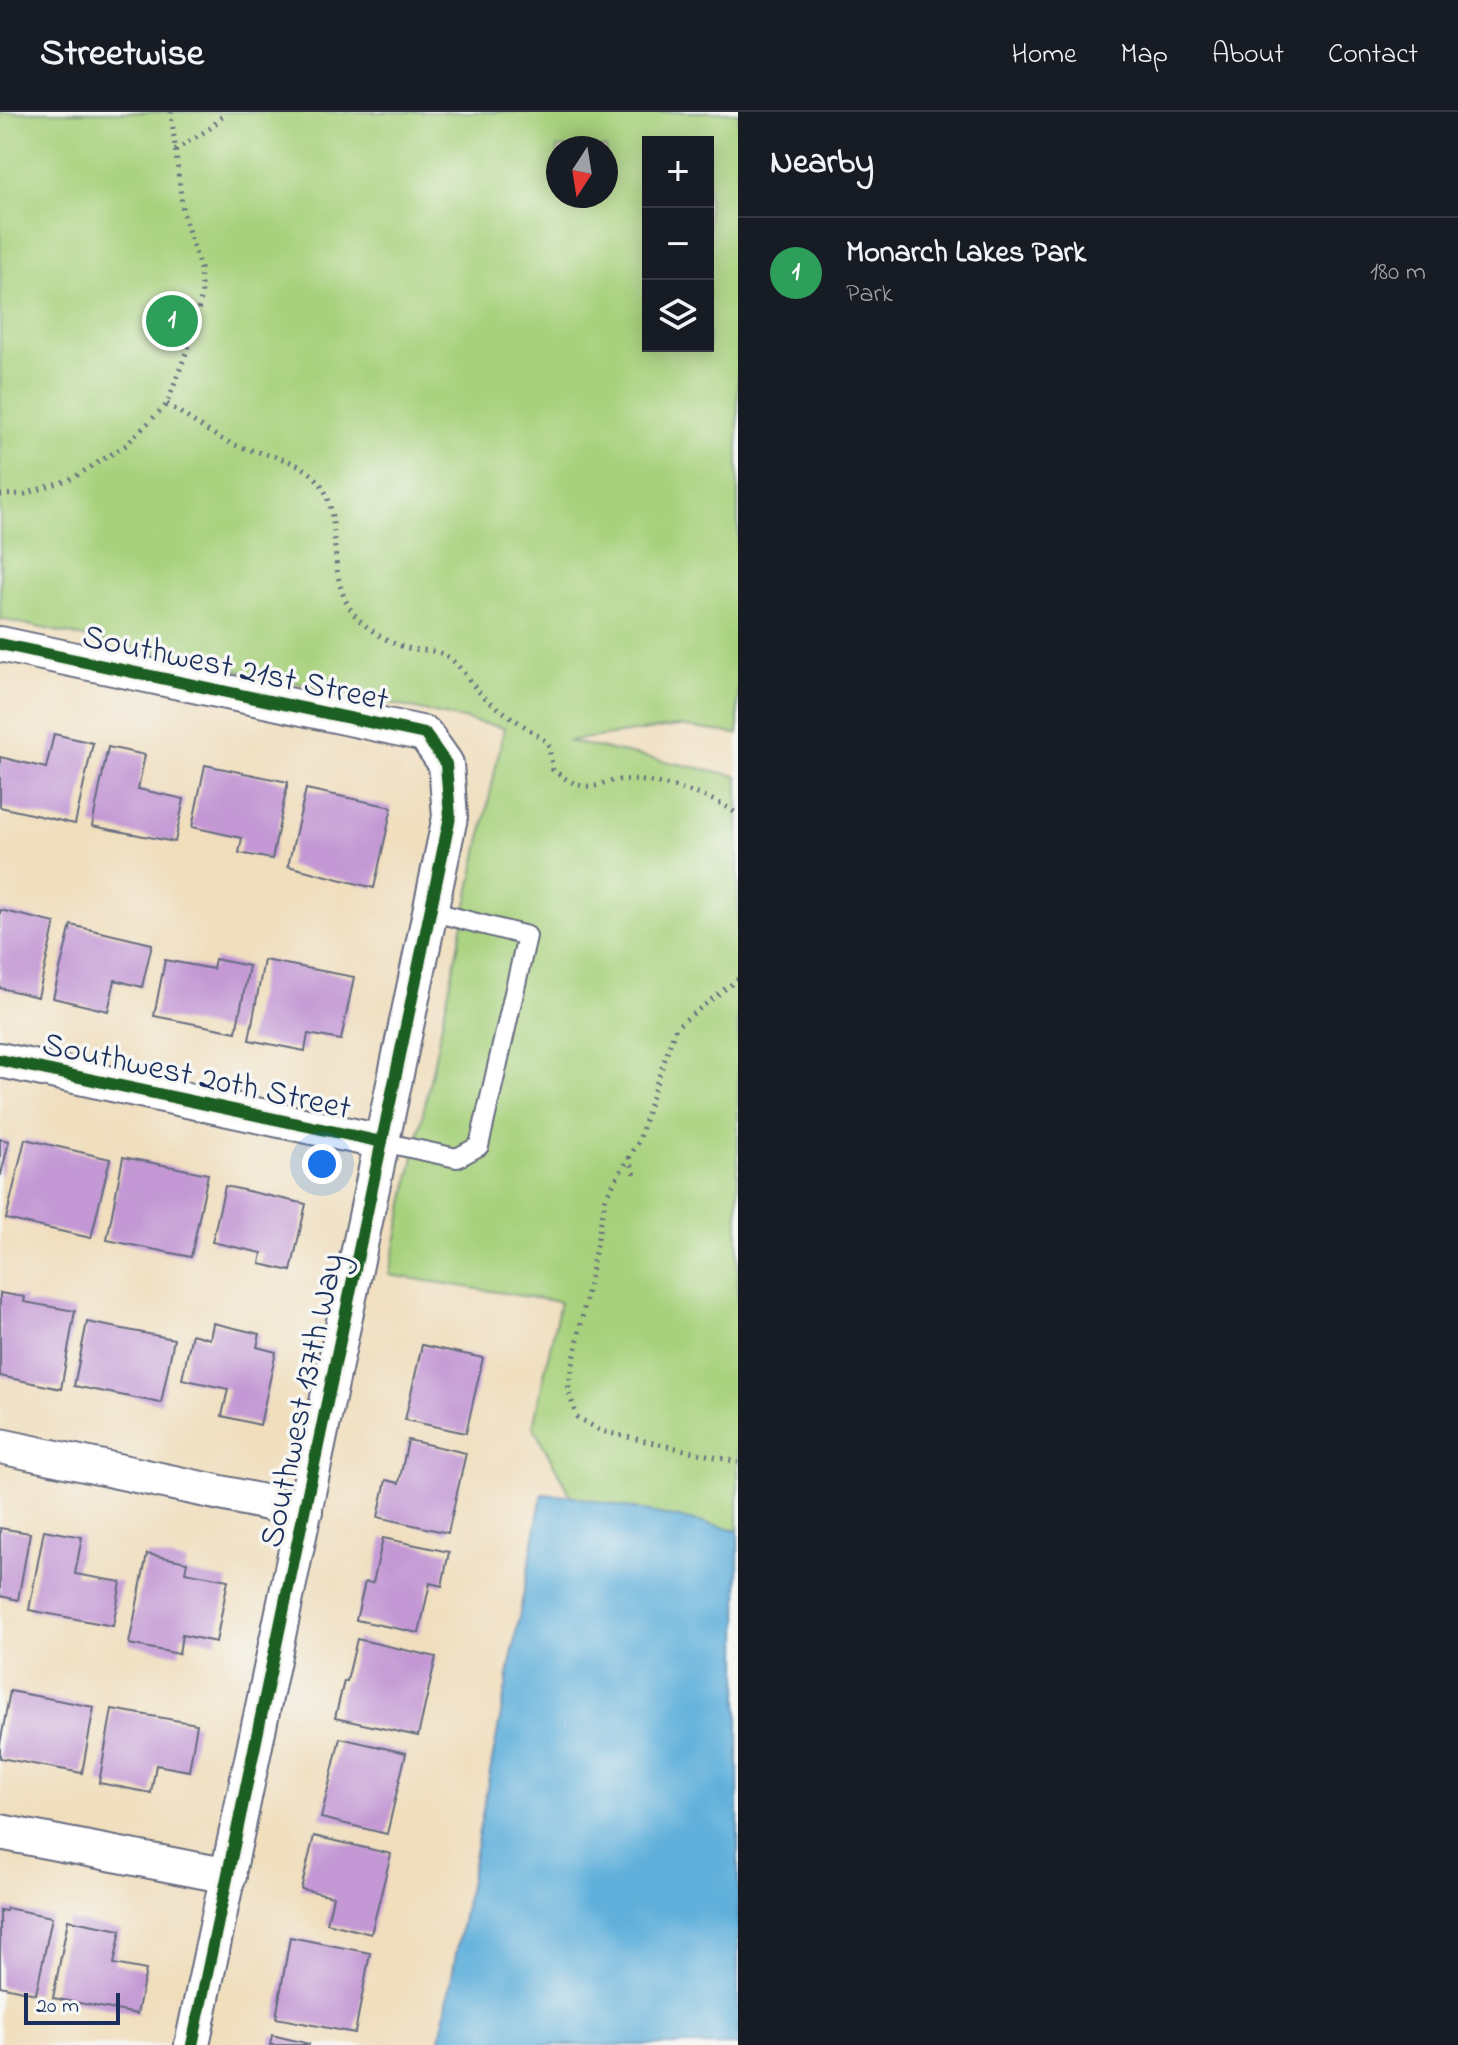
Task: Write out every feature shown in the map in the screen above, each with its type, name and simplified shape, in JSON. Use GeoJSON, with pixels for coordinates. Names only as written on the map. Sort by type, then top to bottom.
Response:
{"type":"FeatureCollection","features":[{"type":"Feature","properties":{"kind":"street","name":"Southwest 21st Street"},"geometry":{"type":"LineString","coordinates":[[0,644],[425,734],[446,764]]}},
{"type":"Feature","properties":{"kind":"street","name":"Southwest 137th Way"},"geometry":{"type":"LineString","coordinates":[[192,2045],[450,817],[446,764]]}},
{"type":"Feature","properties":{"kind":"street","name":"Southwest 20th Street"},"geometry":{"type":"LineString","coordinates":[[0,1060],[382,1142]]}},
{"type":"Feature","properties":{"kind":"street"},"geometry":{"type":"LineString","coordinates":[[0,1446],[305,1511]]}},
{"type":"Feature","properties":{"kind":"street"},"geometry":{"type":"LineString","coordinates":[[0,1832],[229,1876]]}},
{"type":"Feature","properties":{"kind":"lane"},"geometry":{"type":"LineString","coordinates":[[382,1142],[457,1158],[479,1146],[527,936],[430,911]]}},
{"type":"Feature","properties":{"kind":"path"},"geometry":{"type":"LineString","coordinates":[[0,495],[25,494],[73,478],[126,445],[167,404],[189,345],[202,295],[200,268],[183,213],[171,112]]}},
{"type":"Feature","properties":{"kind":"path"},"geometry":{"type":"LineString","coordinates":[[175,150],[212,127],[226,112]]}},
{"type":"Feature","properties":{"kind":"path"},"geometry":{"type":"LineString","coordinates":[[167,404],[222,439],[246,450],[302,465],[319,481],[328,498],[342,595],[355,615],[377,634],[403,647],[441,653],[460,667],[480,693],[548,743],[553,770],[572,784],[593,787],[617,780],[650,782],[698,795],[738,815]]}},
{"type":"Feature","properties":{"kind":"path"},"geometry":{"type":"LineString","coordinates":[[738,979],[676,1027],[639,1141],[606,1196],[568,1390],[577,1417],[601,1431],[738,1462]]}},
{"type":"Feature","properties":{"kind":"path"},"geometry":{"type":"LineString","coordinates":[[629,1156],[635,1175]]}},
{"type":"Feature","properties":{"kind":"green space"},"geometry":{"type":"Polygon","coordinates":[[[0,112],[738,112],[738,734],[679,726],[567,741],[738,776],[738,1530],[571,1496],[533,1426],[560,1302],[389,1275],[504,728],[0,619],[0,112]]]}},
{"type":"Feature","properties":{"kind":"water"},"geometry":{"type":"Polygon","coordinates":[[[542,1494],[571,1496],[738,1530],[738,2045],[439,2045],[542,1494]]]}},
{"type":"Feature","properties":{"kind":"building"},"geometry":{"type":"Polygon","coordinates":[[[54,734],[93,743],[75,824],[0,807],[0,757],[46,768],[54,734]]]}},
{"type":"Feature","properties":{"kind":"building"},"geometry":{"type":"Polygon","coordinates":[[[108,747],[145,755],[138,789],[184,799],[175,842],[92,826],[108,747]]]}},
{"type":"Feature","properties":{"kind":"building"},"geometry":{"type":"Polygon","coordinates":[[[205,765],[288,782],[272,859],[239,853],[242,838],[192,827],[205,765]]]}},
{"type":"Feature","properties":{"kind":"building"},"geometry":{"type":"Polygon","coordinates":[[[306,789],[392,807],[374,888],[288,866],[306,789]]]}},
{"type":"Feature","properties":{"kind":"building"},"geometry":{"type":"Polygon","coordinates":[[[0,910],[55,923],[38,997],[0,988],[0,910]]]}},
{"type":"Feature","properties":{"kind":"building"},"geometry":{"type":"Polygon","coordinates":[[[71,925],[152,944],[142,987],[115,980],[108,1011],[53,998],[71,925]]]}},
{"type":"Feature","properties":{"kind":"building"},"geometry":{"type":"Polygon","coordinates":[[[215,959],[249,966],[236,1032],[154,1016],[165,960],[213,969],[215,959]]]}},
{"type":"Feature","properties":{"kind":"building"},"geometry":{"type":"Polygon","coordinates":[[[264,960],[354,977],[341,1040],[308,1034],[305,1051],[249,1040],[264,960]]]}},
{"type":"Feature","properties":{"kind":"building"},"geometry":{"type":"Polygon","coordinates":[[[0,1139],[9,1141],[1,1175],[0,1175],[0,1139]]]}},
{"type":"Feature","properties":{"kind":"building"},"geometry":{"type":"Polygon","coordinates":[[[25,1139],[110,1159],[91,1238],[6,1219],[25,1139]]]}},
{"type":"Feature","properties":{"kind":"building"},"geometry":{"type":"Polygon","coordinates":[[[123,1157],[208,1174],[191,1257],[107,1240],[123,1157]]]}},
{"type":"Feature","properties":{"kind":"building"},"geometry":{"type":"Polygon","coordinates":[[[225,1186],[306,1204],[291,1271],[260,1264],[262,1253],[212,1242],[225,1186]]]}},
{"type":"Feature","properties":{"kind":"building"},"geometry":{"type":"Polygon","coordinates":[[[0,1293],[25,1297],[24,1302],[75,1311],[61,1389],[0,1376],[0,1293]]]}},
{"type":"Feature","properties":{"kind":"building"},"geometry":{"type":"Polygon","coordinates":[[[87,1322],[174,1339],[161,1403],[74,1386],[87,1322]]]}},
{"type":"Feature","properties":{"kind":"building"},"geometry":{"type":"Polygon","coordinates":[[[213,1323],[260,1334],[257,1347],[276,1352],[260,1425],[222,1416],[228,1389],[182,1379],[192,1334],[210,1339],[213,1323]]]}},
{"type":"Feature","properties":{"kind":"building"},"geometry":{"type":"Polygon","coordinates":[[[422,1345],[483,1358],[466,1433],[405,1420],[422,1345]]]}},
{"type":"Feature","properties":{"kind":"building"},"geometry":{"type":"Polygon","coordinates":[[[408,1440],[466,1453],[448,1533],[378,1517],[386,1480],[399,1483],[408,1440]]]}},
{"type":"Feature","properties":{"kind":"building"},"geometry":{"type":"Polygon","coordinates":[[[0,1528],[30,1533],[18,1600],[0,1596],[0,1528]]]}},
{"type":"Feature","properties":{"kind":"building"},"geometry":{"type":"Polygon","coordinates":[[[44,1530],[82,1537],[75,1574],[121,1582],[113,1626],[29,1610],[44,1530]]]}},
{"type":"Feature","properties":{"kind":"building"},"geometry":{"type":"Polygon","coordinates":[[[383,1538],[449,1552],[442,1586],[430,1583],[419,1633],[356,1620],[365,1582],[373,1583],[383,1538]]]}},
{"type":"Feature","properties":{"kind":"building"},"geometry":{"type":"Polygon","coordinates":[[[147,1554],[187,1562],[185,1572],[228,1580],[216,1642],[182,1635],[179,1654],[129,1644],[147,1554]]]}},
{"type":"Feature","properties":{"kind":"building"},"geometry":{"type":"Polygon","coordinates":[[[357,1639],[436,1657],[418,1736],[335,1718],[357,1639]]]}},
{"type":"Feature","properties":{"kind":"building"},"geometry":{"type":"Polygon","coordinates":[[[10,1691],[94,1707],[82,1773],[0,1758],[10,1691]]]}},
{"type":"Feature","properties":{"kind":"building"},"geometry":{"type":"Polygon","coordinates":[[[112,1709],[197,1724],[189,1771],[156,1765],[151,1793],[99,1783],[112,1709]]]}},
{"type":"Feature","properties":{"kind":"building"},"geometry":{"type":"Polygon","coordinates":[[[340,1738],[406,1753],[387,1834],[321,1818],[340,1738]]]}},
{"type":"Feature","properties":{"kind":"building"},"geometry":{"type":"Polygon","coordinates":[[[314,1836],[391,1854],[371,1934],[327,1923],[333,1896],[301,1889],[314,1836]]]}},
{"type":"Feature","properties":{"kind":"building"},"geometry":{"type":"Polygon","coordinates":[[[7,1908],[52,1917],[36,1994],[0,1986],[0,1910],[6,1911],[7,1908]]]}},
{"type":"Feature","properties":{"kind":"building"},"geometry":{"type":"Polygon","coordinates":[[[68,1920],[121,1930],[114,1964],[146,1970],[137,2014],[53,1998],[68,1920]]]}},
{"type":"Feature","properties":{"kind":"building"},"geometry":{"type":"Polygon","coordinates":[[[290,1937],[370,1953],[355,2033],[276,2018],[290,1937]]]}},
{"type":"Feature","properties":{"kind":"building"},"geometry":{"type":"Polygon","coordinates":[[[272,2035],[309,2044],[309,2045],[270,2045],[272,2035]]]}},
{"type":"Feature","properties":{"kind":"cycle path"},"geometry":{"type":"LineString","coordinates":[[0,644],[425,734],[446,764],[450,817],[192,2045]]}},
{"type":"Feature","properties":{"kind":"cycle path"},"geometry":{"type":"LineString","coordinates":[[0,1060],[382,1142]]}},
{"type":"Feature","properties":{"kind":"place","name":"Monarch Lakes Park"},"geometry":{"type":"Point","coordinates":[172,321]}}]}
